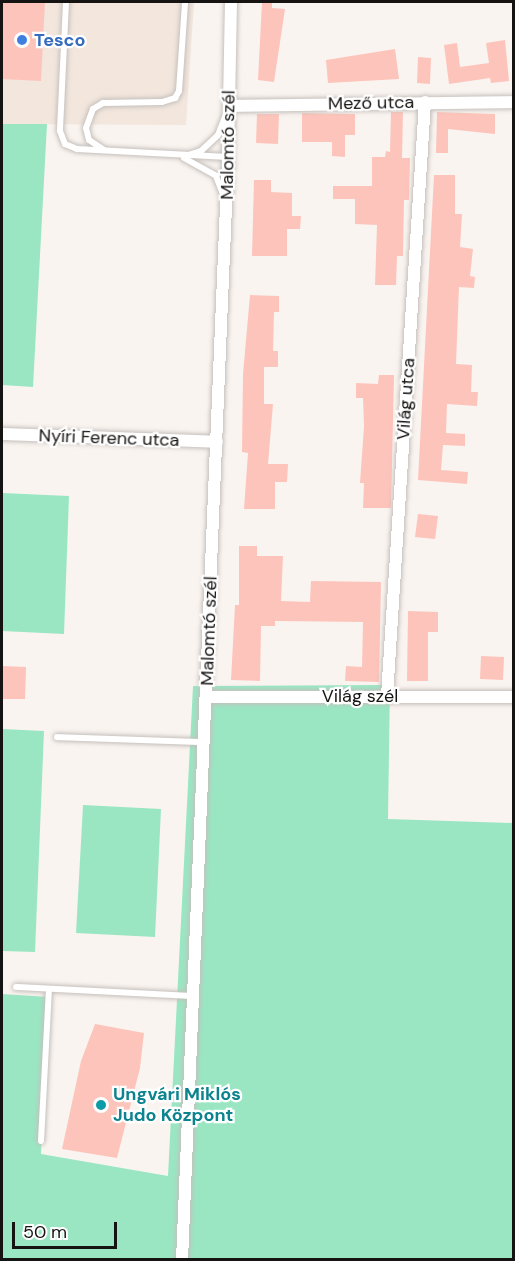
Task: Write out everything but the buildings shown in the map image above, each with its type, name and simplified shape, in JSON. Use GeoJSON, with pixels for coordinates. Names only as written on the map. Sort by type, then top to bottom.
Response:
{"type":"FeatureCollection","features":[{"type":"Feature","properties":{"kind":"street","name":"Malomtó szél"},"geometry":{"type":"LineString","coordinates":[[182,1260],[217,442],[228,157],[231,2]]}},
{"type":"Feature","properties":{"kind":"street","name":"Világ utca"},"geometry":{"type":"LineString","coordinates":[[387,696],[424,102]]}},
{"type":"Feature","properties":{"kind":"street","name":"Mező utca"},"geometry":{"type":"LineString","coordinates":[[229,106],[513,102]]}},
{"type":"Feature","properties":{"kind":"street","name":"Nyíri Ferenc utca"},"geometry":{"type":"LineString","coordinates":[[2,434],[217,442]]}},
{"type":"Feature","properties":{"kind":"street","name":"Világ szél"},"geometry":{"type":"LineString","coordinates":[[207,697],[513,697]]}},
{"type":"Feature","properties":{"kind":"lane"},"geometry":{"type":"LineString","coordinates":[[66,2],[60,132],[65,144],[181,157],[228,157]]}},
{"type":"Feature","properties":{"kind":"lane"},"geometry":{"type":"LineString","coordinates":[[105,150],[89,140],[86,128],[93,109],[103,103],[162,102],[175,98],[183,70],[186,2]]}},
{"type":"Feature","properties":{"kind":"lane"},"geometry":{"type":"LineString","coordinates":[[181,157],[201,151],[218,135],[229,106]]}},
{"type":"Feature","properties":{"kind":"lane"},"geometry":{"type":"LineString","coordinates":[[181,157],[216,176],[226,208]]}},
{"type":"Feature","properties":{"kind":"lane"},"geometry":{"type":"LineString","coordinates":[[57,737],[205,742]]}},
{"type":"Feature","properties":{"kind":"lane"},"geometry":{"type":"LineString","coordinates":[[16,987],[194,996]]}},
{"type":"Feature","properties":{"kind":"lane"},"geometry":{"type":"LineString","coordinates":[[41,1141],[49,988]]}},
{"type":"Feature","properties":{"kind":"shaded area"},"geometry":{"type":"Polygon","coordinates":[[[2,2],[194,2],[186,125],[2,124],[2,2]]]}},
{"type":"Feature","properties":{"kind":"green space"},"geometry":{"type":"Polygon","coordinates":[[[2,124],[47,124],[33,387],[2,385],[2,124]]]}},
{"type":"Feature","properties":{"kind":"green space"},"geometry":{"type":"Polygon","coordinates":[[[2,493],[69,496],[64,634],[2,631],[2,493]]]}},
{"type":"Feature","properties":{"kind":"green space"},"geometry":{"type":"Polygon","coordinates":[[[390,685],[388,819],[513,823],[513,1259],[2,1259],[2,994],[49,997],[41,1154],[168,1176],[193,686],[390,685]]]}},
{"type":"Feature","properties":{"kind":"green space"},"geometry":{"type":"Polygon","coordinates":[[[2,729],[44,731],[35,952],[2,951],[2,729]]]}},
{"type":"Feature","properties":{"kind":"green space"},"geometry":{"type":"Polygon","coordinates":[[[83,805],[161,809],[155,937],[76,933],[83,805]]]}},
{"type":"Feature","properties":{"kind":"place","name":"Tesco"},"geometry":{"type":"Point","coordinates":[22,40]}},
{"type":"Feature","properties":{"kind":"place","name":"Ungvári Miklós Judo Központ"},"geometry":{"type":"Point","coordinates":[101,1105]}}]}
